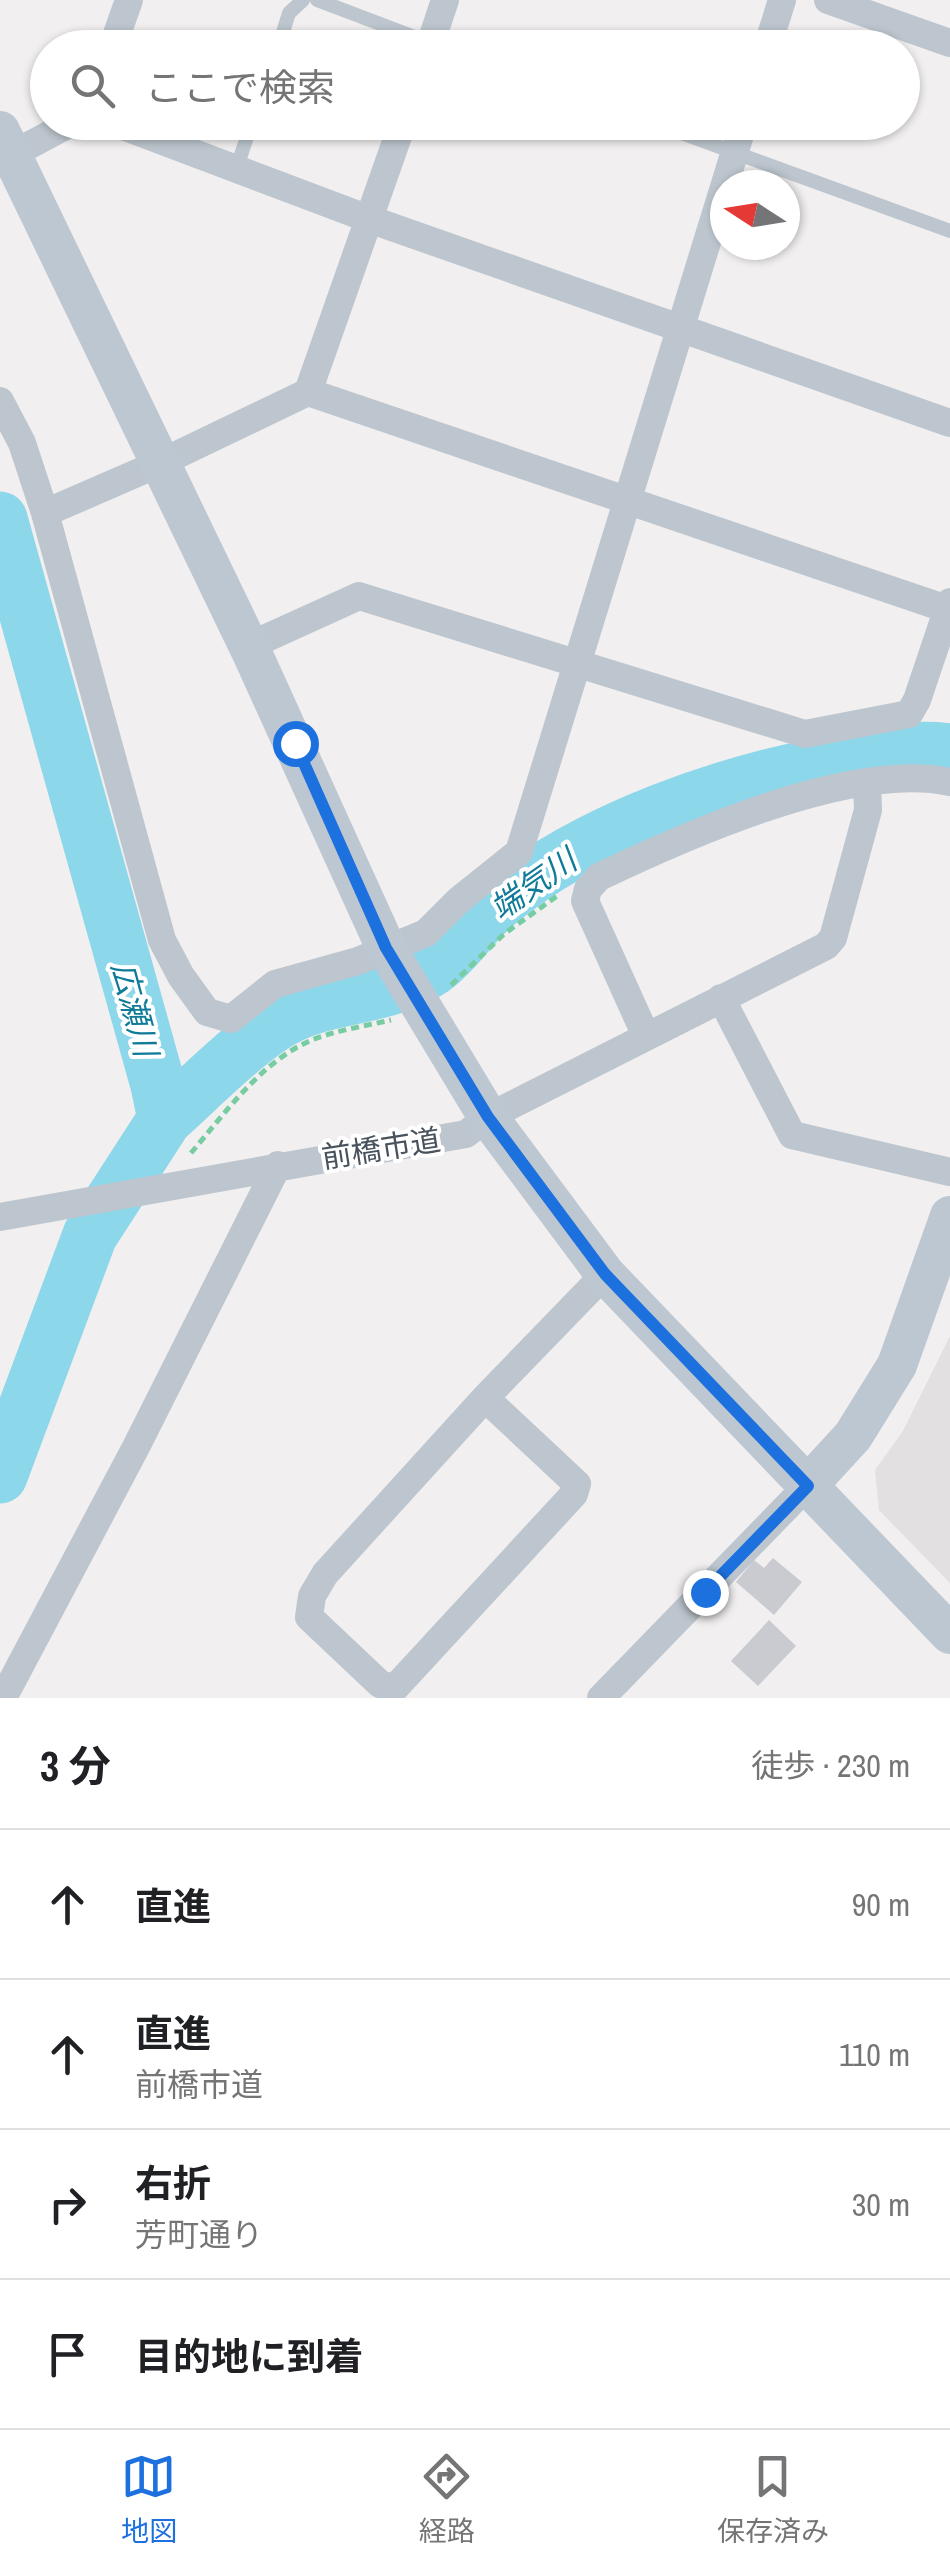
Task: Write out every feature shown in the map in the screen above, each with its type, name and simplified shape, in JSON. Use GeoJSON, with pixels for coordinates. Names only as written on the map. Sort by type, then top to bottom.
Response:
{"type":"FeatureCollection","features":[{"type":"Feature","properties":{"kind":"street"},"geometry":{"type":"LineString","coordinates":[[118,30],[129,0]]}},
{"type":"Feature","properties":{"kind":"street"},"geometry":{"type":"LineString","coordinates":[[438,30],[445,0]]}},
{"type":"Feature","properties":{"kind":"street"},"geometry":{"type":"LineString","coordinates":[[773,30],[782,0]]}},
{"type":"Feature","properties":{"kind":"street"},"geometry":{"type":"LineString","coordinates":[[828,0],[913,30]]}},
{"type":"Feature","properties":{"kind":"street"},"geometry":{"type":"LineString","coordinates":[[920,32],[950,43]]}},
{"type":"Feature","properties":{"kind":"street"},"geometry":{"type":"LineString","coordinates":[[30,135],[6,143],[249,646],[386,948],[488,1117],[605,1274],[950,1634]]}},
{"type":"Feature","properties":{"kind":"street"},"geometry":{"type":"LineString","coordinates":[[158,140],[370,219],[950,423]]}},
{"type":"Feature","properties":{"kind":"street"},"geometry":{"type":"LineString","coordinates":[[45,513],[308,392],[397,140]]}},
{"type":"Feature","properties":{"kind":"street"},"geometry":{"type":"LineString","coordinates":[[0,401],[22,443],[45,513],[162,940],[207,1012],[231,1018],[275,984],[358,962],[426,934],[459,900],[518,852],[738,140]]}},
{"type":"Feature","properties":{"kind":"street"},"geometry":{"type":"LineString","coordinates":[[249,646],[359,596],[805,734],[909,714],[949,607],[626,502],[308,392]]}},
{"type":"Feature","properties":{"kind":"street"},"geometry":{"type":"LineString","coordinates":[[646,1036],[588,911],[588,889],[599,878],[684,837],[773,805],[914,778],[950,782]]}},
{"type":"Feature","properties":{"kind":"street","name":"前橋市道"},"geometry":{"type":"LineString","coordinates":[[0,1217],[466,1134],[488,1117],[826,946],[833,938],[868,810],[868,784]]}},
{"type":"Feature","properties":{"kind":"street"},"geometry":{"type":"LineString","coordinates":[[721,998],[792,1135],[950,1172]]}},
{"type":"Feature","properties":{"kind":"street"},"geometry":{"type":"LineString","coordinates":[[3,1698],[136,1447],[278,1165]]}},
{"type":"Feature","properties":{"kind":"street"},"geometry":{"type":"LineString","coordinates":[[601,1698],[853,1436],[897,1366],[950,1216]]}},
{"type":"Feature","properties":{"kind":"street"},"geometry":{"type":"LineString","coordinates":[[485,1398],[576,1484],[574,1494],[398,1694],[380,1684],[309,1617],[312,1596],[324,1574],[485,1398],[605,1274]]}},
{"type":"Feature","properties":{"kind":"lane"},"geometry":{"type":"LineString","coordinates":[[284,30],[290,13],[303,0]]}},
{"type":"Feature","properties":{"kind":"lane"},"geometry":{"type":"LineString","coordinates":[[317,0],[393,30]]}},
{"type":"Feature","properties":{"kind":"lane"},"geometry":{"type":"LineString","coordinates":[[236,170],[246,140]]}},
{"type":"Feature","properties":{"kind":"lane"},"geometry":{"type":"LineString","coordinates":[[701,140],[950,231]]}},
{"type":"Feature","properties":{"kind":"path"},"geometry":{"type":"LineString","coordinates":[[445,991],[504,934],[550,900],[575,887],[588,889]]}},
{"type":"Feature","properties":{"kind":"path"},"geometry":{"type":"LineString","coordinates":[[161,1187],[244,1091],[284,1056],[320,1036],[400,1018]]}},
{"type":"Feature","properties":{"kind":"shaded area"},"geometry":{"type":"Polygon","coordinates":[[[950,1336],[950,1583],[879,1510],[875,1470],[903,1431],[950,1336]]]}},
{"type":"Feature","properties":{"kind":"building"},"geometry":{"type":"Polygon","coordinates":[[[773,1558],[802,1582],[774,1615],[736,1582],[754,1560],[764,1568],[773,1558]]]}},
{"type":"Feature","properties":{"kind":"building"},"geometry":{"type":"Polygon","coordinates":[[[769,1620],[796,1646],[758,1686],[731,1661],[769,1620]]]}},
{"type":"Feature","properties":{"kind":"waterway","name":"広瀬川"},"geometry":{"type":"LineString","coordinates":[[0,519],[165,1119],[90,1235],[0,1476]]}},
{"type":"Feature","properties":{"kind":"waterway","name":"端気川"},"geometry":{"type":"LineString","coordinates":[[165,1119],[273,1026],[323,1004],[398,986],[432,969],[496,904],[573,852],[616,830],[707,794],[800,769],[897,751],[950,751]]}},
{"type":"Feature","properties":{"kind":"route"},"geometry":{"type":"LineString","coordinates":[[295,743],[386,948],[488,1117],[605,1274],[808,1486],[705,1592]]}}]}
